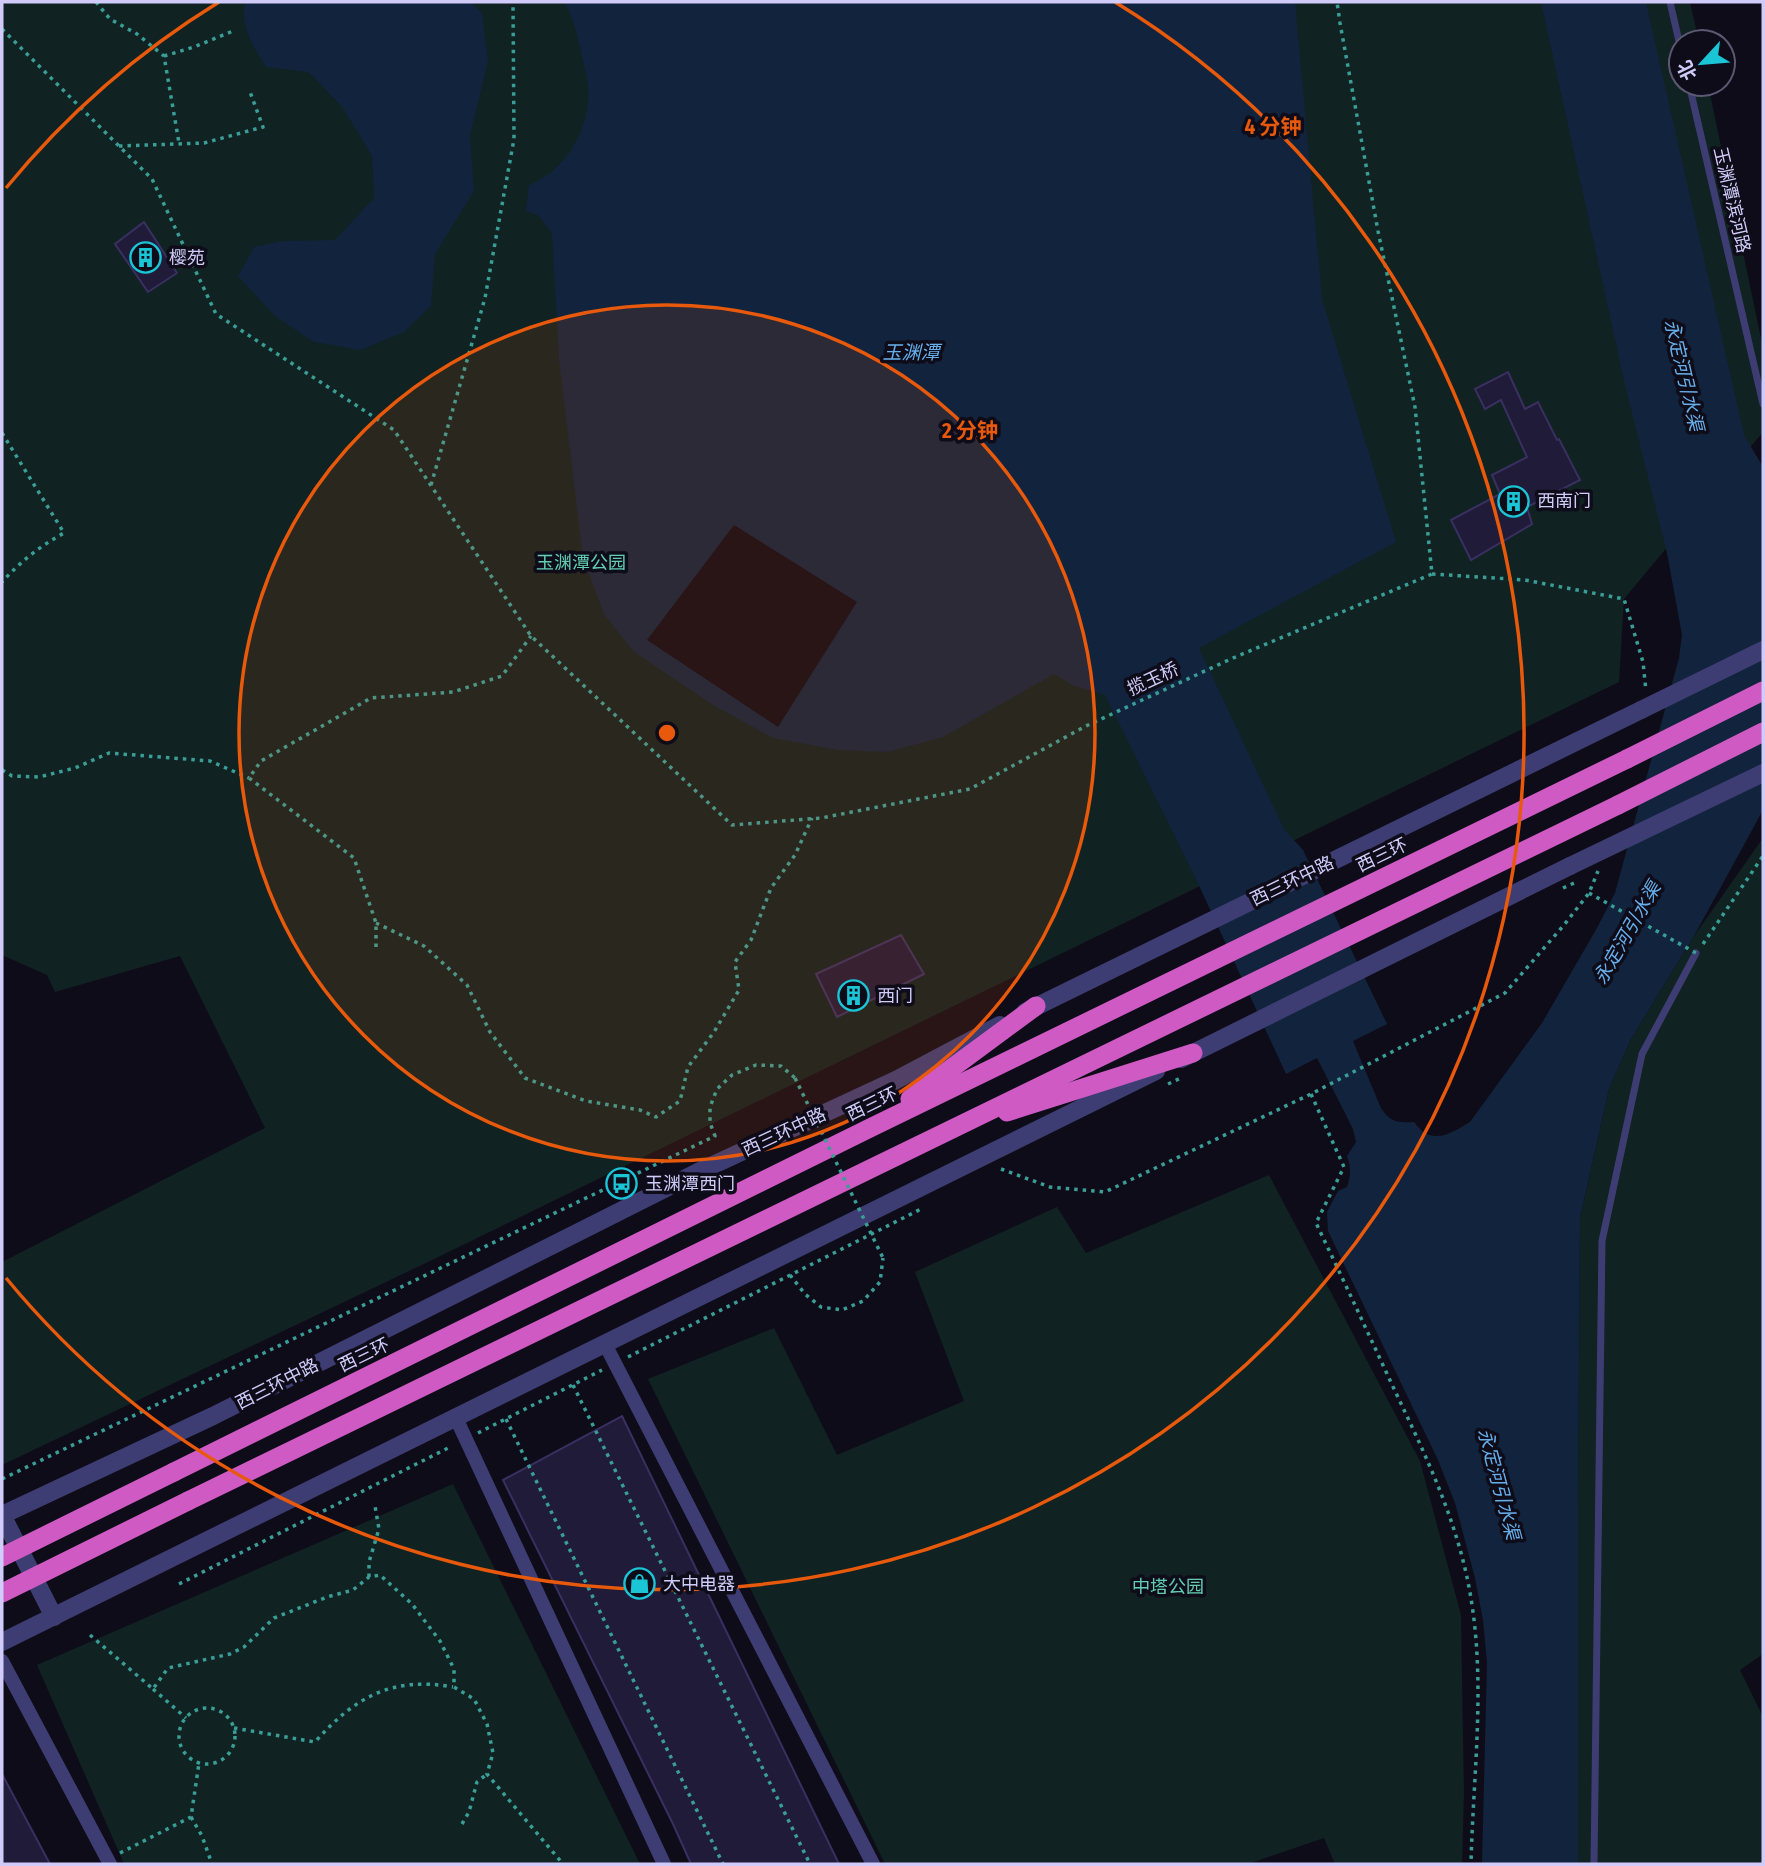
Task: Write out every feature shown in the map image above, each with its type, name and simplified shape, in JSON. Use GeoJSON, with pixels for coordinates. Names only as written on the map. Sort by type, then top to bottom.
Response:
{"type":"FeatureCollection","features":[{"type":"Feature","properties":{"kind":"highway","name":"西三环"},"geometry":{"type":"LineString","coordinates":[[2,1557],[1763,691]]}},
{"type":"Feature","properties":{"kind":"highway"},"geometry":{"type":"LineString","coordinates":[[2,1593],[1763,732]]}},
{"type":"Feature","properties":{"kind":"highway"},"geometry":{"type":"LineString","coordinates":[[870,1128],[1036,1006]]}},
{"type":"Feature","properties":{"kind":"highway"},"geometry":{"type":"LineString","coordinates":[[939,1134],[1193,1053]]}},
{"type":"Feature","properties":{"kind":"street","name":"西三环中路"},"geometry":{"type":"LineString","coordinates":[[2,1515],[213,1416],[698,1172],[896,1080],[1036,1006],[1321,867],[1644,704],[1763,650]]}},
{"type":"Feature","properties":{"kind":"street"},"geometry":{"type":"LineString","coordinates":[[2,1643],[1570,866],[1763,773]]}},
{"type":"Feature","properties":{"kind":"street"},"geometry":{"type":"LineString","coordinates":[[605,1343],[873,1864]]}},
{"type":"Feature","properties":{"kind":"street"},"geometry":{"type":"LineString","coordinates":[[456,1418],[664,1864]]}},
{"type":"Feature","properties":{"kind":"street"},"geometry":{"type":"LineString","coordinates":[[2,1515],[54,1617]]}},
{"type":"Feature","properties":{"kind":"street"},"geometry":{"type":"LineString","coordinates":[[2,1661],[108,1862]]}},
{"type":"Feature","properties":{"kind":"lane"},"geometry":{"type":"LineString","coordinates":[[1670,2],[1676,28]]}},
{"type":"Feature","properties":{"kind":"lane","name":"玉渊潭滨河路"},"geometry":{"type":"LineString","coordinates":[[1692,98],[1763,404]]}},
{"type":"Feature","properties":{"kind":"lane"},"geometry":{"type":"LineString","coordinates":[[1594,1864],[1602,1241],[1642,1054],[1696,953]]}},
{"type":"Feature","properties":{"kind":"path"},"geometry":{"type":"LineString","coordinates":[[96,2],[110,19],[137,34],[164,56],[179,143]]}},
{"type":"Feature","properties":{"kind":"path"},"geometry":{"type":"LineString","coordinates":[[431,485],[485,298],[514,139],[513,2]]}},
{"type":"Feature","properties":{"kind":"path"},"geometry":{"type":"LineString","coordinates":[[1337,2],[1378,231],[1415,407],[1432,574],[1525,580],[1624,599],[1643,662],[1644,704]]}},
{"type":"Feature","properties":{"kind":"path","name":"揽玉桥"},"geometry":{"type":"LineString","coordinates":[[2,29],[152,179],[216,314],[394,429],[531,636],[732,825],[812,818],[970,789],[1086,726],[1233,658],[1432,574]]}},
{"type":"Feature","properties":{"kind":"path"},"geometry":{"type":"LineString","coordinates":[[164,56],[233,31]]}},
{"type":"Feature","properties":{"kind":"path"},"geometry":{"type":"LineString","coordinates":[[119,146],[204,143],[263,127],[250,92]]}},
{"type":"Feature","properties":{"kind":"path"},"geometry":{"type":"LineString","coordinates":[[2,433],[64,533],[45,543],[2,582]]}},
{"type":"Feature","properties":{"kind":"path"},"geometry":{"type":"LineString","coordinates":[[249,778],[261,761],[371,698],[453,692],[502,676],[531,636]]}},
{"type":"Feature","properties":{"kind":"path"},"geometry":{"type":"LineString","coordinates":[[2,769],[12,776],[39,778],[75,768],[109,752],[210,761],[249,778],[354,858],[376,923],[376,947]]}},
{"type":"Feature","properties":{"kind":"path"},"geometry":{"type":"LineString","coordinates":[[376,923],[424,946],[467,985],[490,1032],[525,1078],[586,1101],[640,1110],[656,1117],[680,1101],[688,1067],[714,1032],[739,990],[735,962],[751,940],[771,888],[795,855],[812,818]]}},
{"type":"Feature","properties":{"kind":"path"},"geometry":{"type":"LineString","coordinates":[[1589,893],[1696,953],[1763,856]]}},
{"type":"Feature","properties":{"kind":"path"},"geometry":{"type":"LineString","coordinates":[[1013,1163],[1000,1169],[1050,1187],[1105,1192],[1311,1094],[1505,993],[1589,893],[1599,870]]}},
{"type":"Feature","properties":{"kind":"path"},"geometry":{"type":"LineString","coordinates":[[2,1479],[715,1136],[710,1123],[710,1107],[718,1089],[732,1075],[756,1065],[781,1066],[795,1078],[883,1258],[880,1282],[863,1301],[842,1310],[821,1307],[805,1294],[790,1275]]}},
{"type":"Feature","properties":{"kind":"path"},"geometry":{"type":"LineString","coordinates":[[1159,1089],[1184,1077]]}},
{"type":"Feature","properties":{"kind":"path"},"geometry":{"type":"LineString","coordinates":[[1311,1094],[1344,1167],[1316,1223],[1428,1461],[1454,1525],[1472,1603],[1477,1652],[1471,1864]]}},
{"type":"Feature","properties":{"kind":"path"},"geometry":{"type":"LineString","coordinates":[[179,1584],[926,1206]]}},
{"type":"Feature","properties":{"kind":"path"},"geometry":{"type":"LineString","coordinates":[[573,1385],[810,1864]]}},
{"type":"Feature","properties":{"kind":"path"},"geometry":{"type":"LineString","coordinates":[[506,1419],[723,1864]]}},
{"type":"Feature","properties":{"kind":"path"},"geometry":{"type":"LineString","coordinates":[[369,1577],[369,1562],[379,1529],[375,1506]]}},
{"type":"Feature","properties":{"kind":"path"},"geometry":{"type":"LineString","coordinates":[[153,1689],[168,1668],[230,1654],[244,1647],[274,1618],[353,1590],[369,1577],[380,1575],[412,1604],[440,1641],[454,1669],[454,1687]]}},
{"type":"Feature","properties":{"kind":"path"},"geometry":{"type":"LineString","coordinates":[[90,1634],[186,1718]]}},
{"type":"Feature","properties":{"kind":"path"},"geometry":{"type":"LineString","coordinates":[[234,1728],[315,1742],[332,1722],[354,1705],[394,1686],[414,1683],[454,1687],[474,1699],[487,1724],[493,1752],[487,1774],[477,1782],[470,1812],[462,1824]]}},
{"type":"Feature","properties":{"kind":"path"},"geometry":{"type":"LineString","coordinates":[[209,1708],[217,1710],[230,1720],[234,1728],[235,1737],[230,1753],[216,1763],[199,1763],[191,1759],[180,1744],[181,1726],[192,1713],[209,1708]]}},
{"type":"Feature","properties":{"kind":"path"},"geometry":{"type":"LineString","coordinates":[[199,1763],[191,1817],[202,1836],[212,1864]]}},
{"type":"Feature","properties":{"kind":"path"},"geometry":{"type":"LineString","coordinates":[[487,1774],[563,1864]]}},
{"type":"Feature","properties":{"kind":"path"},"geometry":{"type":"LineString","coordinates":[[108,1862],[191,1817]]}},
{"type":"Feature","properties":{"kind":"green space","name":"玉渊潭公园"},"geometry":{"type":"Polygon","coordinates":[[[2,2],[1690,2],[1696,28],[1667,28],[1667,98],[1711,98],[1763,348],[1763,432],[1624,599],[1619,682],[428,1262],[2,1465],[2,1262],[265,1128],[180,956],[55,992],[47,975],[2,955],[2,2]]]}},
{"type":"Feature","properties":{"kind":"green space"},"geometry":{"type":"Polygon","coordinates":[[[1763,838],[1763,1654],[1740,1670],[1763,1717],[1763,1864],[1578,1864],[1580,1218],[1609,1089],[1631,1039],[1694,936],[1763,838]]]}},
{"type":"Feature","properties":{"kind":"green space","name":"中塔公园"},"geometry":{"type":"Polygon","coordinates":[[[1269,1175],[1420,1461],[1461,1615],[1464,1794],[1462,1864],[1335,1864],[1324,1838],[1248,1864],[884,1862],[648,1379],[774,1328],[837,1455],[964,1401],[915,1272],[1057,1207],[1086,1253],[1269,1175]]]}},
{"type":"Feature","properties":{"kind":"green space"},"geometry":{"type":"Polygon","coordinates":[[[453,1484],[640,1864],[124,1864],[37,1665],[453,1484]]]}},
{"type":"Feature","properties":{"kind":"water"},"geometry":{"type":"Polygon","coordinates":[[[245,2],[471,2],[482,13],[488,61],[470,135],[474,191],[435,254],[431,306],[404,332],[360,350],[314,342],[275,316],[238,276],[254,247],[282,241],[335,240],[374,198],[372,156],[343,108],[309,72],[266,67],[246,28],[245,2]]]}},
{"type":"Feature","properties":{"kind":"water","name":"玉渊潭"},"geometry":{"type":"Polygon","coordinates":[[[564,2],[1295,2],[1322,299],[1396,542],[1199,648],[1284,829],[1303,850],[1387,1024],[1353,1041],[1380,1106],[1394,1120],[1414,1122],[1425,1133],[1438,1136],[1470,1122],[1542,1023],[1615,893],[1679,658],[1682,635],[1667,553],[1625,385],[1541,2],[1646,2],[1744,435],[1763,467],[1763,810],[1694,936],[1631,1039],[1609,1089],[1580,1218],[1578,1864],[1482,1864],[1487,1662],[1483,1620],[1455,1503],[1438,1460],[1328,1231],[1327,1212],[1338,1191],[1347,1187],[1348,1183],[1350,1171],[1347,1156],[1356,1142],[1353,1129],[1317,1058],[1286,1074],[1196,879],[1105,695],[1074,686],[1054,674],[943,737],[887,752],[838,750],[773,738],[713,705],[633,651],[604,614],[583,558],[559,359],[552,233],[538,215],[526,211],[529,185],[555,169],[565,158],[581,131],[586,116],[587,75],[570,13],[564,2]]]}},
{"type":"Feature","properties":{"kind":"pier"},"geometry":{"type":"Polygon","coordinates":[[[734,525],[857,602],[778,727],[647,640],[734,525]]]}},
{"type":"Feature","properties":{"kind":"building","name":"樱苑"},"geometry":{"type":"Polygon","coordinates":[[[144,222],[177,273],[148,292],[115,244],[144,222]]]}},
{"type":"Feature","properties":{"kind":"building","name":"西南门"},"geometry":{"type":"Polygon","coordinates":[[[1508,372],[1525,409],[1538,402],[1580,480],[1527,507],[1532,524],[1471,560],[1451,520],[1500,494],[1492,475],[1527,457],[1501,400],[1485,409],[1475,389],[1508,372]]]}},
{"type":"Feature","properties":{"kind":"building","name":"西门"},"geometry":{"type":"Polygon","coordinates":[[[901,935],[924,974],[837,1017],[816,974],[901,935]]]}},
{"type":"Feature","properties":{"kind":"building"},"geometry":{"type":"Polygon","coordinates":[[[622,1416],[839,1864],[691,1864],[503,1480],[622,1416]]]}},
{"type":"Feature","properties":{"kind":"building"},"geometry":{"type":"Polygon","coordinates":[[[2,1774],[50,1864],[2,1864],[2,1774]]]}},
{"type":"Feature","properties":{"kind":"place","name":"樱苑"},"geometry":{"type":"Point","coordinates":[146,258]}},
{"type":"Feature","properties":{"kind":"place","name":"西南门"},"geometry":{"type":"Point","coordinates":[1514,501]}},
{"type":"Feature","properties":{"kind":"place","name":"西门"},"geometry":{"type":"Point","coordinates":[854,996]}},
{"type":"Feature","properties":{"kind":"place","name":"玉渊潭西门"},"geometry":{"type":"Point","coordinates":[622,1184]}},
{"type":"Feature","properties":{"kind":"place","name":"大中电器"},"geometry":{"type":"Point","coordinates":[640,1584]}},
{"type":"Feature","properties":{"kind":"water label","name":"永定河引水渠"},"geometry":{"type":"Point","coordinates":[1684,375]}},
{"type":"Feature","properties":{"kind":"water label","name":"永定河引水渠"},"geometry":{"type":"Point","coordinates":[1627,933]}},
{"type":"Feature","properties":{"kind":"water label","name":"永定河引水渠"},"geometry":{"type":"Point","coordinates":[1499,1484]}}]}
